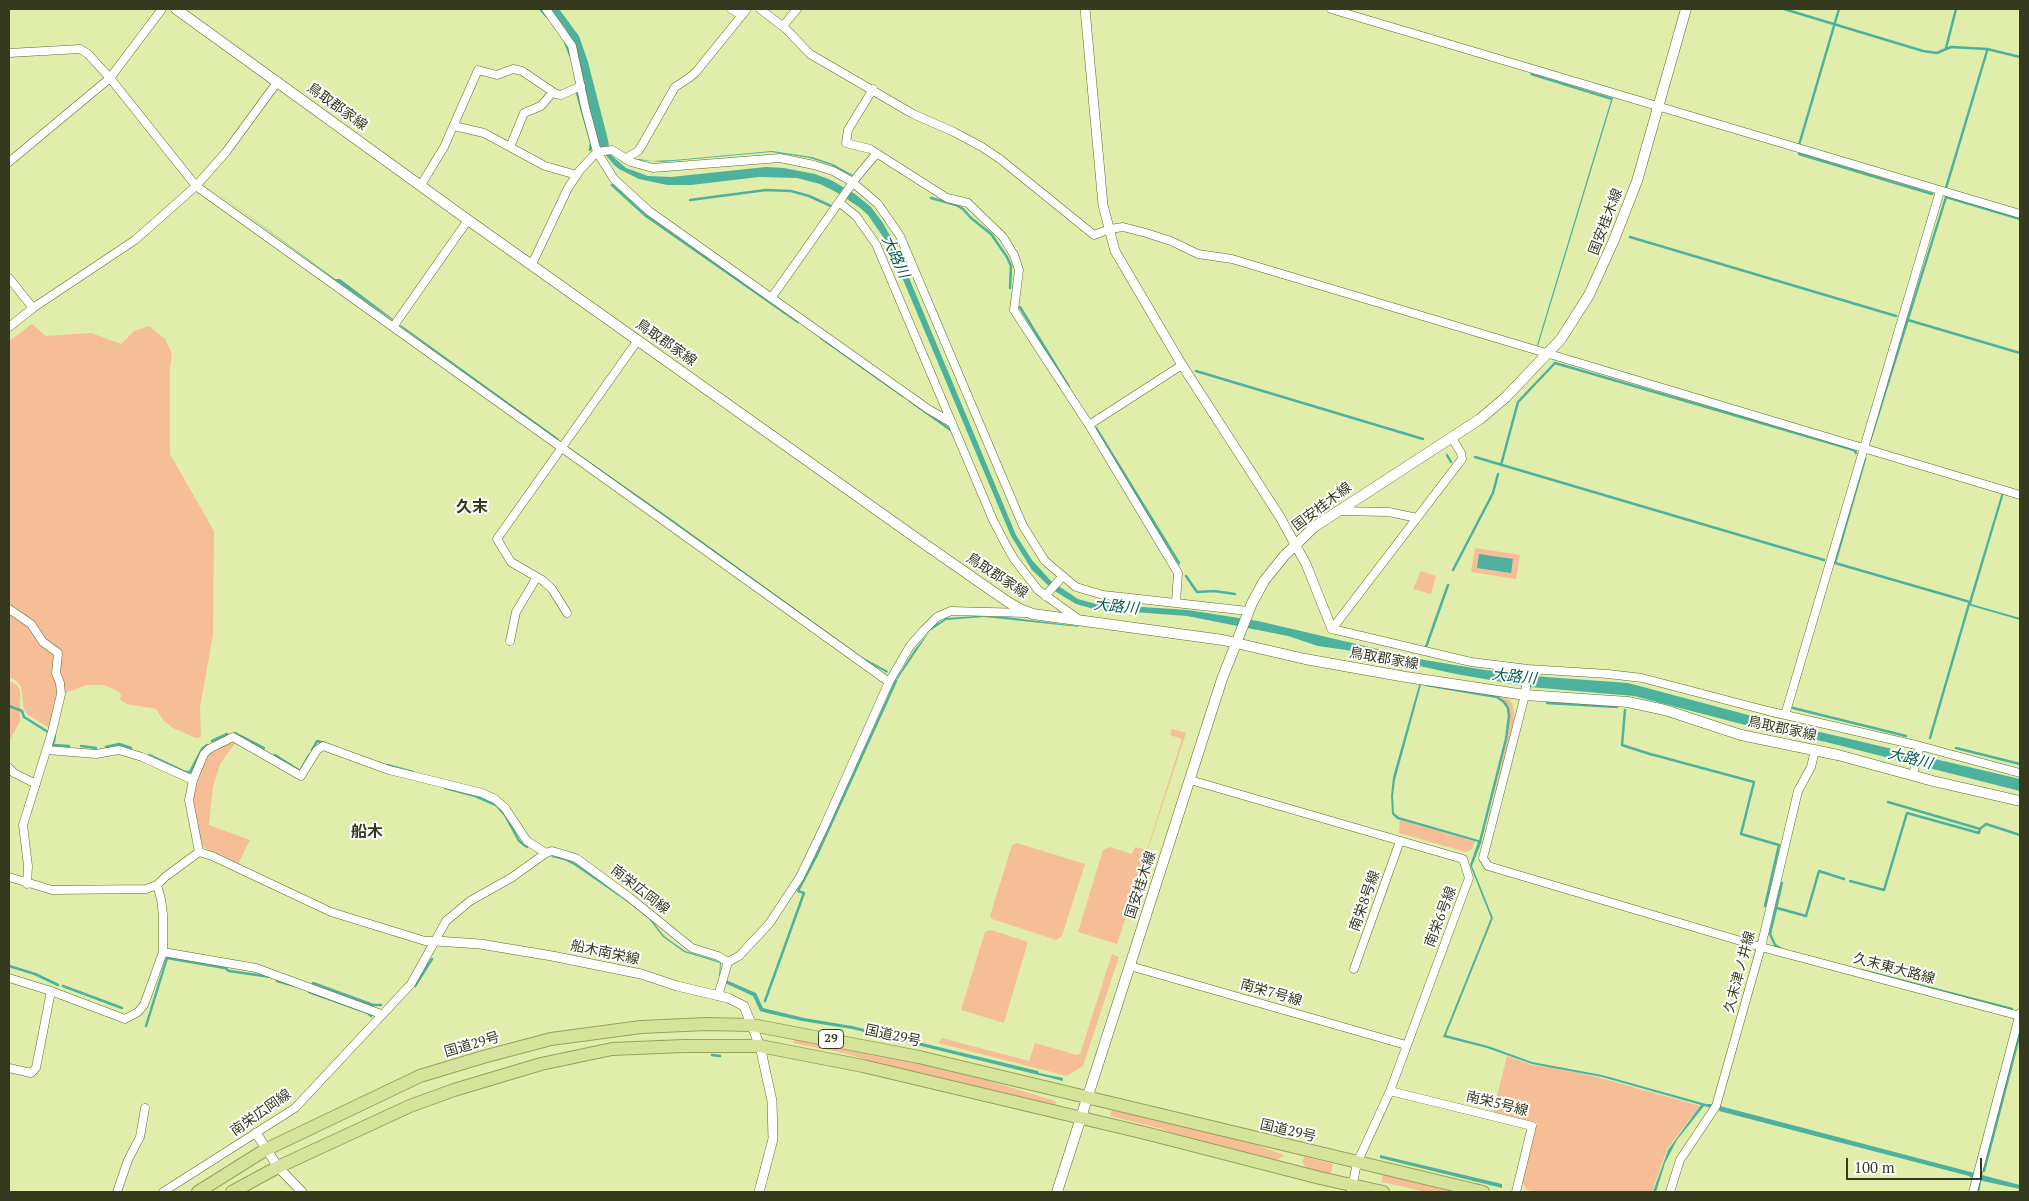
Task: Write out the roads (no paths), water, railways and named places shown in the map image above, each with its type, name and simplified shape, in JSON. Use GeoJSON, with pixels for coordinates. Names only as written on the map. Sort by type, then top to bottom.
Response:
{"type":"FeatureCollection","features":[{"type":"Feature","properties":{"kind":"highway","name":"国道29号"},"geometry":{"type":"LineString","coordinates":[[198,1192],[265,1150],[420,1076],[482,1056],[551,1039],[678,1024],[752,1025],[910,1055],[1087,1099],[1483,1192]]}},
{"type":"Feature","properties":{"kind":"highway","name":"29"},"geometry":{"type":"LineString","coordinates":[[232,1192],[278,1167],[410,1106],[454,1090],[542,1064],[612,1049],[683,1046],[760,1046],[863,1066],[1145,1133],[1352,1189],[1383,1192]]}},
{"type":"Feature","properties":{"kind":"main road","name":"鳥取郡家線"},"geometry":{"type":"LineString","coordinates":[[176,9],[468,220],[926,545],[1008,602],[1033,614],[1235,642],[1304,659],[1406,677],[1525,692],[1628,702],[1664,710],[1741,735],[1914,773],[2020,801]]}},
{"type":"Feature","properties":{"kind":"main road","name":"国安桂木線"},"geometry":{"type":"LineString","coordinates":[[1057,1192],[1235,642],[1264,581],[1295,545],[1314,527],[1480,419],[1506,397],[1561,339],[1576,317],[1603,268],[1636,181],[1659,108],[1686,9]]}},
{"type":"Feature","properties":{"kind":"street"},"geometry":{"type":"LineString","coordinates":[[9,162],[110,78],[162,9]]}},
{"type":"Feature","properties":{"kind":"street"},"geometry":{"type":"LineString","coordinates":[[546,9],[572,46],[585,107],[599,152],[614,179],[642,205],[928,409],[952,423]]}},
{"type":"Feature","properties":{"kind":"street"},"geometry":{"type":"LineString","coordinates":[[731,9],[741,15]]}},
{"type":"Feature","properties":{"kind":"street"},"geometry":{"type":"LineString","coordinates":[[625,159],[638,151],[675,87],[696,72],[747,9]]}},
{"type":"Feature","properties":{"kind":"street"},"geometry":{"type":"LineString","coordinates":[[760,9],[783,26],[810,54],[913,114],[982,147],[1000,159],[1094,235],[1110,229],[1123,227],[1146,233],[1171,241],[1198,254],[1232,259],[1546,355],[2020,495]]}},
{"type":"Feature","properties":{"kind":"street"},"geometry":{"type":"LineString","coordinates":[[783,26],[796,9]]}},
{"type":"Feature","properties":{"kind":"street"},"geometry":{"type":"LineString","coordinates":[[1086,9],[1103,205],[1115,251],[1182,365],[1280,517],[1306,564],[1332,629]]}},
{"type":"Feature","properties":{"kind":"street"},"geometry":{"type":"LineString","coordinates":[[1331,9],[2020,214]]}},
{"type":"Feature","properties":{"kind":"street"},"geometry":{"type":"LineString","coordinates":[[9,53],[80,49],[88,54],[110,78],[196,186],[889,682]]}},
{"type":"Feature","properties":{"kind":"street"},"geometry":{"type":"LineString","coordinates":[[421,185],[444,147],[478,70],[497,75],[513,69],[522,71],[553,92],[561,95],[582,86]]}},
{"type":"Feature","properties":{"kind":"street"},"geometry":{"type":"LineString","coordinates":[[9,327],[33,308],[134,240],[196,186],[226,152],[278,81]]}},
{"type":"Feature","properties":{"kind":"street"},"geometry":{"type":"LineString","coordinates":[[873,89],[848,130],[846,142],[870,149],[946,198],[968,203],[1003,237],[1014,255],[1019,270],[1014,310],[1089,425],[1178,573],[1176,602]]}},
{"type":"Feature","properties":{"kind":"street"},"geometry":{"type":"LineString","coordinates":[[510,146],[524,113],[541,106],[553,92]]}},
{"type":"Feature","properties":{"kind":"street"},"geometry":{"type":"LineString","coordinates":[[454,126],[484,133],[545,166],[577,175]]}},
{"type":"Feature","properties":{"kind":"street"},"geometry":{"type":"LineString","coordinates":[[532,264],[568,188],[577,175],[599,152],[612,150],[625,159],[641,166],[668,168],[780,158],[833,171],[853,183],[878,204],[900,236],[1023,526],[1038,553],[1076,588],[1103,595],[1176,602],[1247,614]]}},
{"type":"Feature","properties":{"kind":"street"},"geometry":{"type":"LineString","coordinates":[[772,297],[853,183],[876,154]]}},
{"type":"Feature","properties":{"kind":"street"},"geometry":{"type":"LineString","coordinates":[[1785,715],[1940,191]]}},
{"type":"Feature","properties":{"kind":"street"},"geometry":{"type":"LineString","coordinates":[[840,203],[856,216],[876,244],[993,520],[1014,559],[1038,590],[1078,619]]}},
{"type":"Feature","properties":{"kind":"street"},"geometry":{"type":"LineString","coordinates":[[393,327],[468,220]]}},
{"type":"Feature","properties":{"kind":"street"},"geometry":{"type":"LineString","coordinates":[[9,278],[33,308]]}},
{"type":"Feature","properties":{"kind":"street"},"geometry":{"type":"LineString","coordinates":[[567,613],[552,589],[537,577],[511,562],[497,539],[638,340]]}},
{"type":"Feature","properties":{"kind":"street"},"geometry":{"type":"LineString","coordinates":[[1089,425],[1182,365]]}},
{"type":"Feature","properties":{"kind":"street"},"geometry":{"type":"LineString","coordinates":[[1332,629],[1462,459],[1461,453],[1452,438]]}},
{"type":"Feature","properties":{"kind":"street"},"geometry":{"type":"LineString","coordinates":[[1337,511],[1389,512],[1416,518]]}},
{"type":"Feature","properties":{"kind":"street"},"geometry":{"type":"LineString","coordinates":[[510,642],[516,612],[537,577]]}},
{"type":"Feature","properties":{"kind":"street"},"geometry":{"type":"LineString","coordinates":[[1045,596],[1062,577]]}},
{"type":"Feature","properties":{"kind":"street"},"geometry":{"type":"LineString","coordinates":[[9,609],[31,624],[42,642],[58,653],[56,673],[60,683],[61,694],[47,750],[23,825],[28,866],[27,884]]}},
{"type":"Feature","properties":{"kind":"street"},"geometry":{"type":"LineString","coordinates":[[718,996],[728,962],[752,945],[769,924],[800,876],[824,829],[889,682],[910,646],[937,617],[951,611],[1033,614]]}},
{"type":"Feature","properties":{"kind":"street"},"geometry":{"type":"LineString","coordinates":[[1332,629],[1471,662],[1528,669],[1642,678],[2020,773]]}},
{"type":"Feature","properties":{"kind":"street"},"geometry":{"type":"LineString","coordinates":[[1525,692],[1528,669]]}},
{"type":"Feature","properties":{"kind":"street","name":"久末東大路線"},"geometry":{"type":"LineString","coordinates":[[1525,692],[1482,858],[1488,866],[1761,947],[2020,1014]]}},
{"type":"Feature","properties":{"kind":"street"},"geometry":{"type":"LineString","coordinates":[[199,852],[189,800],[193,780],[204,754],[209,749],[233,737],[301,776],[317,750],[322,746],[389,770],[482,793],[495,798],[505,808],[527,841],[546,853]]}},
{"type":"Feature","properties":{"kind":"street"},"geometry":{"type":"LineString","coordinates":[[1914,773],[1920,748]]}},
{"type":"Feature","properties":{"kind":"street"},"geometry":{"type":"LineString","coordinates":[[47,750],[96,754],[119,750],[142,757],[193,780]]}},
{"type":"Feature","properties":{"kind":"street","name":"久末津ノ井線"},"geometry":{"type":"LineString","coordinates":[[1670,1192],[1680,1160],[1716,1106],[1761,947],[1798,792],[1811,767],[1814,750]]}},
{"type":"Feature","properties":{"kind":"street"},"geometry":{"type":"LineString","coordinates":[[9,768],[14,773],[36,784]]}},
{"type":"Feature","properties":{"kind":"street","name":"南栄6号線"},"geometry":{"type":"LineString","coordinates":[[1190,780],[1463,859],[1469,878],[1390,1091],[1357,1162],[1352,1189]]}},
{"type":"Feature","properties":{"kind":"street","name":"南栄8号線"},"geometry":{"type":"LineString","coordinates":[[1354,969],[1400,841]]}},
{"type":"Feature","properties":{"kind":"street"},"geometry":{"type":"LineString","coordinates":[[9,876],[27,884],[52,890],[146,889],[157,885],[165,876],[199,852]]}},
{"type":"Feature","properties":{"kind":"street"},"geometry":{"type":"LineString","coordinates":[[199,852],[212,856],[331,912],[425,940],[436,941]]}},
{"type":"Feature","properties":{"kind":"street","name":"南栄広岡線"},"geometry":{"type":"LineString","coordinates":[[163,1192],[294,1108],[410,984],[446,921],[470,901],[511,878],[546,853],[552,852],[576,858],[629,897],[692,948],[718,956],[728,962]]}},
{"type":"Feature","properties":{"kind":"street"},"geometry":{"type":"LineString","coordinates":[[9,978],[51,991],[125,1019],[138,1012],[144,1005],[163,952],[163,915],[157,885]]}},
{"type":"Feature","properties":{"kind":"street","name":"船木南栄線"},"geometry":{"type":"LineString","coordinates":[[436,941],[480,944],[641,974],[677,986],[728,998],[744,1006],[760,1046],[772,1101],[773,1139],[759,1192]]}},
{"type":"Feature","properties":{"kind":"street"},"geometry":{"type":"LineString","coordinates":[[163,952],[256,968],[381,1014]]}},
{"type":"Feature","properties":{"kind":"street","name":"南栄7号線"},"geometry":{"type":"LineString","coordinates":[[1130,966],[1406,1045]]}},
{"type":"Feature","properties":{"kind":"street"},"geometry":{"type":"LineString","coordinates":[[9,1068],[31,1073],[36,1068],[51,991]]}},
{"type":"Feature","properties":{"kind":"street"},"geometry":{"type":"LineString","coordinates":[[1973,1192],[2020,1014]]}},
{"type":"Feature","properties":{"kind":"street","name":"南栄5号線"},"geometry":{"type":"LineString","coordinates":[[1390,1091],[1532,1126],[1516,1192]]}},
{"type":"Feature","properties":{"kind":"street"},"geometry":{"type":"LineString","coordinates":[[117,1192],[128,1160],[140,1137],[145,1108]]}},
{"type":"Feature","properties":{"kind":"street"},"geometry":{"type":"LineString","coordinates":[[256,1133],[265,1150],[278,1167],[302,1192]]}},
{"type":"Feature","properties":{"kind":"water","name":"大路川"},"geometry":{"type":"Polygon","coordinates":[[[550,9],[559,9],[579,36],[588,62],[610,154],[626,168],[648,176],[671,177],[766,167],[784,168],[815,174],[831,180],[855,194],[871,207],[883,223],[897,249],[1016,535],[1032,560],[1051,581],[1078,599],[1096,604],[1188,610],[1258,621],[1425,660],[1485,670],[1628,683],[1752,716],[2020,779],[2020,791],[1826,742],[1753,727],[1634,696],[1530,687],[1318,646],[1288,636],[1187,616],[1094,609],[1076,604],[1053,590],[1032,570],[1011,536],[888,244],[868,215],[836,192],[820,184],[797,178],[759,177],[691,185],[667,185],[639,179],[619,169],[600,148],[576,48],[565,28],[550,9]]]}},
{"type":"Feature","properties":{"kind":"water"},"geometry":{"type":"Polygon","coordinates":[[[1531,73],[1613,98],[1538,346],[1611,100],[1530,75],[1531,73]]]}},
{"type":"Feature","properties":{"kind":"water"},"geometry":{"type":"Polygon","coordinates":[[[772,151],[812,157],[833,164],[853,175],[810,158],[771,152],[662,162],[638,160],[674,160],[772,151]]]}},
{"type":"Feature","properties":{"kind":"water"},"geometry":{"type":"Polygon","coordinates":[[[207,185],[335,279],[340,279],[393,319],[335,280],[207,185]]]}},
{"type":"Feature","properties":{"kind":"water"},"geometry":{"type":"Polygon","coordinates":[[[400,326],[559,439],[558,441],[400,326]]]}},
{"type":"Feature","properties":{"kind":"water"},"geometry":{"type":"Polygon","coordinates":[[[570,448],[862,657],[888,671],[887,673],[861,658],[570,448]]]}},
{"type":"Feature","properties":{"kind":"water"},"geometry":{"type":"Polygon","coordinates":[[[2002,492],[2004,493],[1971,604],[2020,618],[2020,620],[1968,605],[2002,492]]]}},
{"type":"Feature","properties":{"kind":"water"},"geometry":{"type":"Polygon","coordinates":[[[1479,554],[1513,559],[1511,573],[1477,568],[1479,554]]]}},
{"type":"Feature","properties":{"kind":"water"},"geometry":{"type":"Polygon","coordinates":[[[976,616],[1006,617],[1079,627],[984,617],[946,620],[930,631],[935,625],[946,618],[976,616]]]}},
{"type":"Feature","properties":{"kind":"water"},"geometry":{"type":"Polygon","coordinates":[[[930,631],[897,680],[915,649],[930,631]]]}},
{"type":"Feature","properties":{"kind":"water"},"geometry":{"type":"Polygon","coordinates":[[[1419,685],[1421,685],[1395,780],[1393,796],[1394,813],[1399,817],[1482,841],[1472,866],[1493,918],[1446,1035],[1488,1046],[1532,1062],[1602,1075],[1706,1104],[1712,1104],[1711,1108],[1704,1106],[1677,1140],[1665,1163],[1656,1192],[1653,1192],[1668,1150],[1701,1105],[1602,1077],[1532,1064],[1487,1048],[1443,1037],[1491,918],[1470,865],[1478,842],[1397,819],[1392,814],[1393,777],[1419,685]]]}},
{"type":"Feature","properties":{"kind":"water"},"geometry":{"type":"Polygon","coordinates":[[[552,856],[564,858],[575,863],[630,901],[651,919],[664,936],[685,951],[721,962],[720,978],[720,963],[684,952],[663,937],[649,919],[629,903],[574,865],[552,856]]]}},
{"type":"Feature","properties":{"kind":"water"},"geometry":{"type":"Polygon","coordinates":[[[726,980],[756,993],[763,1008],[804,1018],[852,1026],[1038,1071],[1039,1073],[1063,1078],[1063,1081],[852,1029],[802,1021],[760,1011],[753,996],[725,983],[726,980]]]}},
{"type":"Feature","properties":{"kind":"water"},"geometry":{"type":"Polygon","coordinates":[[[1720,1106],[2020,1185],[2020,1189],[1973,1179],[1969,1176],[1719,1111],[1720,1106]]]}},
{"type":"Feature","properties":{"kind":"water"},"geometry":{"type":"Polygon","coordinates":[[[1380,1155],[1502,1184],[1502,1188],[1380,1158],[1380,1155]]]}},
{"type":"Feature","properties":{"kind":"waterway"},"geometry":{"type":"LineString","coordinates":[[540,9],[547,17]]}},
{"type":"Feature","properties":{"kind":"waterway"},"geometry":{"type":"LineString","coordinates":[[1784,9],[1923,51],[1937,53],[1951,47],[1987,49],[2020,57]]}},
{"type":"Feature","properties":{"kind":"waterway"},"geometry":{"type":"LineString","coordinates":[[1799,145],[1839,9]]}},
{"type":"Feature","properties":{"kind":"waterway"},"geometry":{"type":"LineString","coordinates":[[1946,48],[1956,9]]}},
{"type":"Feature","properties":{"kind":"waterway"},"geometry":{"type":"LineString","coordinates":[[565,42],[570,55]]}},
{"type":"Feature","properties":{"kind":"waterway"},"geometry":{"type":"LineString","coordinates":[[1946,188],[1987,51]]}},
{"type":"Feature","properties":{"kind":"waterway"},"geometry":{"type":"LineString","coordinates":[[577,93],[591,143],[590,150]]}},
{"type":"Feature","properties":{"kind":"waterway"},"geometry":{"type":"LineString","coordinates":[[1799,154],[1932,194]]}},
{"type":"Feature","properties":{"kind":"waterway"},"geometry":{"type":"LineString","coordinates":[[612,185],[646,216],[798,322]]}},
{"type":"Feature","properties":{"kind":"waterway"},"geometry":{"type":"LineString","coordinates":[[690,200],[766,190],[791,191],[809,196],[833,207]]}},
{"type":"Feature","properties":{"kind":"waterway"},"geometry":{"type":"LineString","coordinates":[[1870,441],[1946,197],[2020,219]]}},
{"type":"Feature","properties":{"kind":"waterway"},"geometry":{"type":"LineString","coordinates":[[931,198],[956,205],[963,209],[991,234],[1011,266],[1010,288]]}},
{"type":"Feature","properties":{"kind":"waterway"},"geometry":{"type":"LineString","coordinates":[[1630,237],[1896,316]]}},
{"type":"Feature","properties":{"kind":"waterway"},"geometry":{"type":"LineString","coordinates":[[1020,307],[1069,387]]}},
{"type":"Feature","properties":{"kind":"waterway"},"geometry":{"type":"LineString","coordinates":[[1908,320],[2020,353]]}},
{"type":"Feature","properties":{"kind":"waterway"},"geometry":{"type":"LineString","coordinates":[[821,338],[903,396]]}},
{"type":"Feature","properties":{"kind":"waterway"},"geometry":{"type":"LineString","coordinates":[[1501,465],[1518,402],[1555,363],[1854,450],[1856,453]]}},
{"type":"Feature","properties":{"kind":"waterway"},"geometry":{"type":"LineString","coordinates":[[1196,371],[1423,439]]}},
{"type":"Feature","properties":{"kind":"waterway"},"geometry":{"type":"LineString","coordinates":[[910,401],[952,431]]}},
{"type":"Feature","properties":{"kind":"waterway"},"geometry":{"type":"LineString","coordinates":[[1096,428],[1179,563]]}},
{"type":"Feature","properties":{"kind":"waterway"},"geometry":{"type":"LineString","coordinates":[[1447,455],[1451,462]]}},
{"type":"Feature","properties":{"kind":"waterway"},"geometry":{"type":"LineString","coordinates":[[1475,457],[1824,560]]}},
{"type":"Feature","properties":{"kind":"waterway"},"geometry":{"type":"LineString","coordinates":[[1865,459],[1835,563],[1970,602]]}},
{"type":"Feature","properties":{"kind":"waterway"},"geometry":{"type":"LineString","coordinates":[[1453,570],[1493,493],[1498,474]]}},
{"type":"Feature","properties":{"kind":"waterway"},"geometry":{"type":"LineString","coordinates":[[1186,576],[1197,592],[1214,591],[1235,594]]}},
{"type":"Feature","properties":{"kind":"waterway"},"geometry":{"type":"LineString","coordinates":[[1426,647],[1448,585]]}},
{"type":"Feature","properties":{"kind":"waterway"},"geometry":{"type":"LineString","coordinates":[[1930,738],[1969,604]]}},
{"type":"Feature","properties":{"kind":"waterway"},"geometry":{"type":"LineString","coordinates":[[765,1001],[804,893],[798,891],[817,855],[896,681]]}},
{"type":"Feature","properties":{"kind":"waterway"},"geometry":{"type":"LineString","coordinates":[[1426,685],[1497,697],[1508,708],[1509,716],[1506,739],[1480,842]]}},
{"type":"Feature","properties":{"kind":"waterway"},"geometry":{"type":"LineString","coordinates":[[1547,703],[1617,707]]}},
{"type":"Feature","properties":{"kind":"waterway"},"geometry":{"type":"LineString","coordinates":[[9,706],[22,711],[24,717],[48,732]]}},
{"type":"Feature","properties":{"kind":"waterway"},"geometry":{"type":"LineString","coordinates":[[1793,708],[1906,736]]}},
{"type":"Feature","properties":{"kind":"waterway"},"geometry":{"type":"LineString","coordinates":[[1625,710],[1622,745],[1653,755]]}},
{"type":"Feature","properties":{"kind":"waterway"},"geometry":{"type":"LineString","coordinates":[[235,733],[264,748]]}},
{"type":"Feature","properties":{"kind":"waterway"},"geometry":{"type":"LineString","coordinates":[[212,741],[227,734]]}},
{"type":"Feature","properties":{"kind":"waterway"},"geometry":{"type":"LineString","coordinates":[[55,736],[53,745],[69,746]]}},
{"type":"Feature","properties":{"kind":"waterway"},"geometry":{"type":"LineString","coordinates":[[312,750],[317,741],[325,743]]}},
{"type":"Feature","properties":{"kind":"waterway"},"geometry":{"type":"LineString","coordinates":[[106,747],[119,744],[131,748]]}},
{"type":"Feature","properties":{"kind":"waterway"},"geometry":{"type":"LineString","coordinates":[[149,755],[185,772],[190,772],[202,749],[207,745]]}},
{"type":"Feature","properties":{"kind":"waterway"},"geometry":{"type":"LineString","coordinates":[[81,746],[96,748]]}},
{"type":"Feature","properties":{"kind":"waterway"},"geometry":{"type":"LineString","coordinates":[[1956,748],[2020,764]]}},
{"type":"Feature","properties":{"kind":"waterway"},"geometry":{"type":"LineString","coordinates":[[275,755],[300,771],[309,755]]}},
{"type":"Feature","properties":{"kind":"waterway"},"geometry":{"type":"LineString","coordinates":[[1654,755],[1754,782],[1741,834],[1779,845],[1765,906]]}},
{"type":"Feature","properties":{"kind":"waterway"},"geometry":{"type":"LineString","coordinates":[[387,765],[413,772]]}},
{"type":"Feature","properties":{"kind":"waterway"},"geometry":{"type":"LineString","coordinates":[[445,788],[475,796],[496,805],[505,815],[519,841],[527,847]]}},
{"type":"Feature","properties":{"kind":"waterway"},"geometry":{"type":"LineString","coordinates":[[1888,802],[1980,829]]}},
{"type":"Feature","properties":{"kind":"waterway"},"geometry":{"type":"LineString","coordinates":[[1850,881],[1884,890],[1907,813],[1979,833],[1980,829],[1986,824],[2020,835]]}},
{"type":"Feature","properties":{"kind":"waterway"},"geometry":{"type":"LineString","coordinates":[[1777,908],[1806,916],[1819,871],[1844,879]]}},
{"type":"Feature","properties":{"kind":"waterway"},"geometry":{"type":"LineString","coordinates":[[1780,948],[1775,945],[1770,934],[1782,883]]}},
{"type":"Feature","properties":{"kind":"waterway"},"geometry":{"type":"LineString","coordinates":[[146,1026],[167,958],[225,968],[229,971],[271,977]]}},
{"type":"Feature","properties":{"kind":"waterway"},"geometry":{"type":"LineString","coordinates":[[415,986],[432,959]]}},
{"type":"Feature","properties":{"kind":"waterway"},"geometry":{"type":"LineString","coordinates":[[9,966],[35,974],[58,985]]}},
{"type":"Feature","properties":{"kind":"waterway"},"geometry":{"type":"LineString","coordinates":[[1861,970],[2012,1009]]}},
{"type":"Feature","properties":{"kind":"waterway"},"geometry":{"type":"LineString","coordinates":[[277,981],[295,986]]}},
{"type":"Feature","properties":{"kind":"waterway"},"geometry":{"type":"LineString","coordinates":[[313,983],[373,1005],[381,1005]]}},
{"type":"Feature","properties":{"kind":"waterway"},"geometry":{"type":"LineString","coordinates":[[63,986],[122,1008]]}},
{"type":"Feature","properties":{"kind":"waterway"},"geometry":{"type":"LineString","coordinates":[[309,992],[368,1013],[371,1016]]}},
{"type":"Feature","properties":{"kind":"waterway"},"geometry":{"type":"LineString","coordinates":[[1984,1171],[2020,1033]]}},
{"type":"Feature","properties":{"kind":"waterway"},"geometry":{"type":"LineString","coordinates":[[712,1055],[720,1056]]}},
{"type":"Feature","properties":{"kind":"waterway"},"geometry":{"type":"LineString","coordinates":[[1978,1192],[1980,1181]]}},
{"type":"Feature","properties":{"kind":"district","name":"久末"},"geometry":{"type":"Point","coordinates":[472,507]}},
{"type":"Feature","properties":{"kind":"district","name":"船木"},"geometry":{"type":"Point","coordinates":[367,832]}}]}
